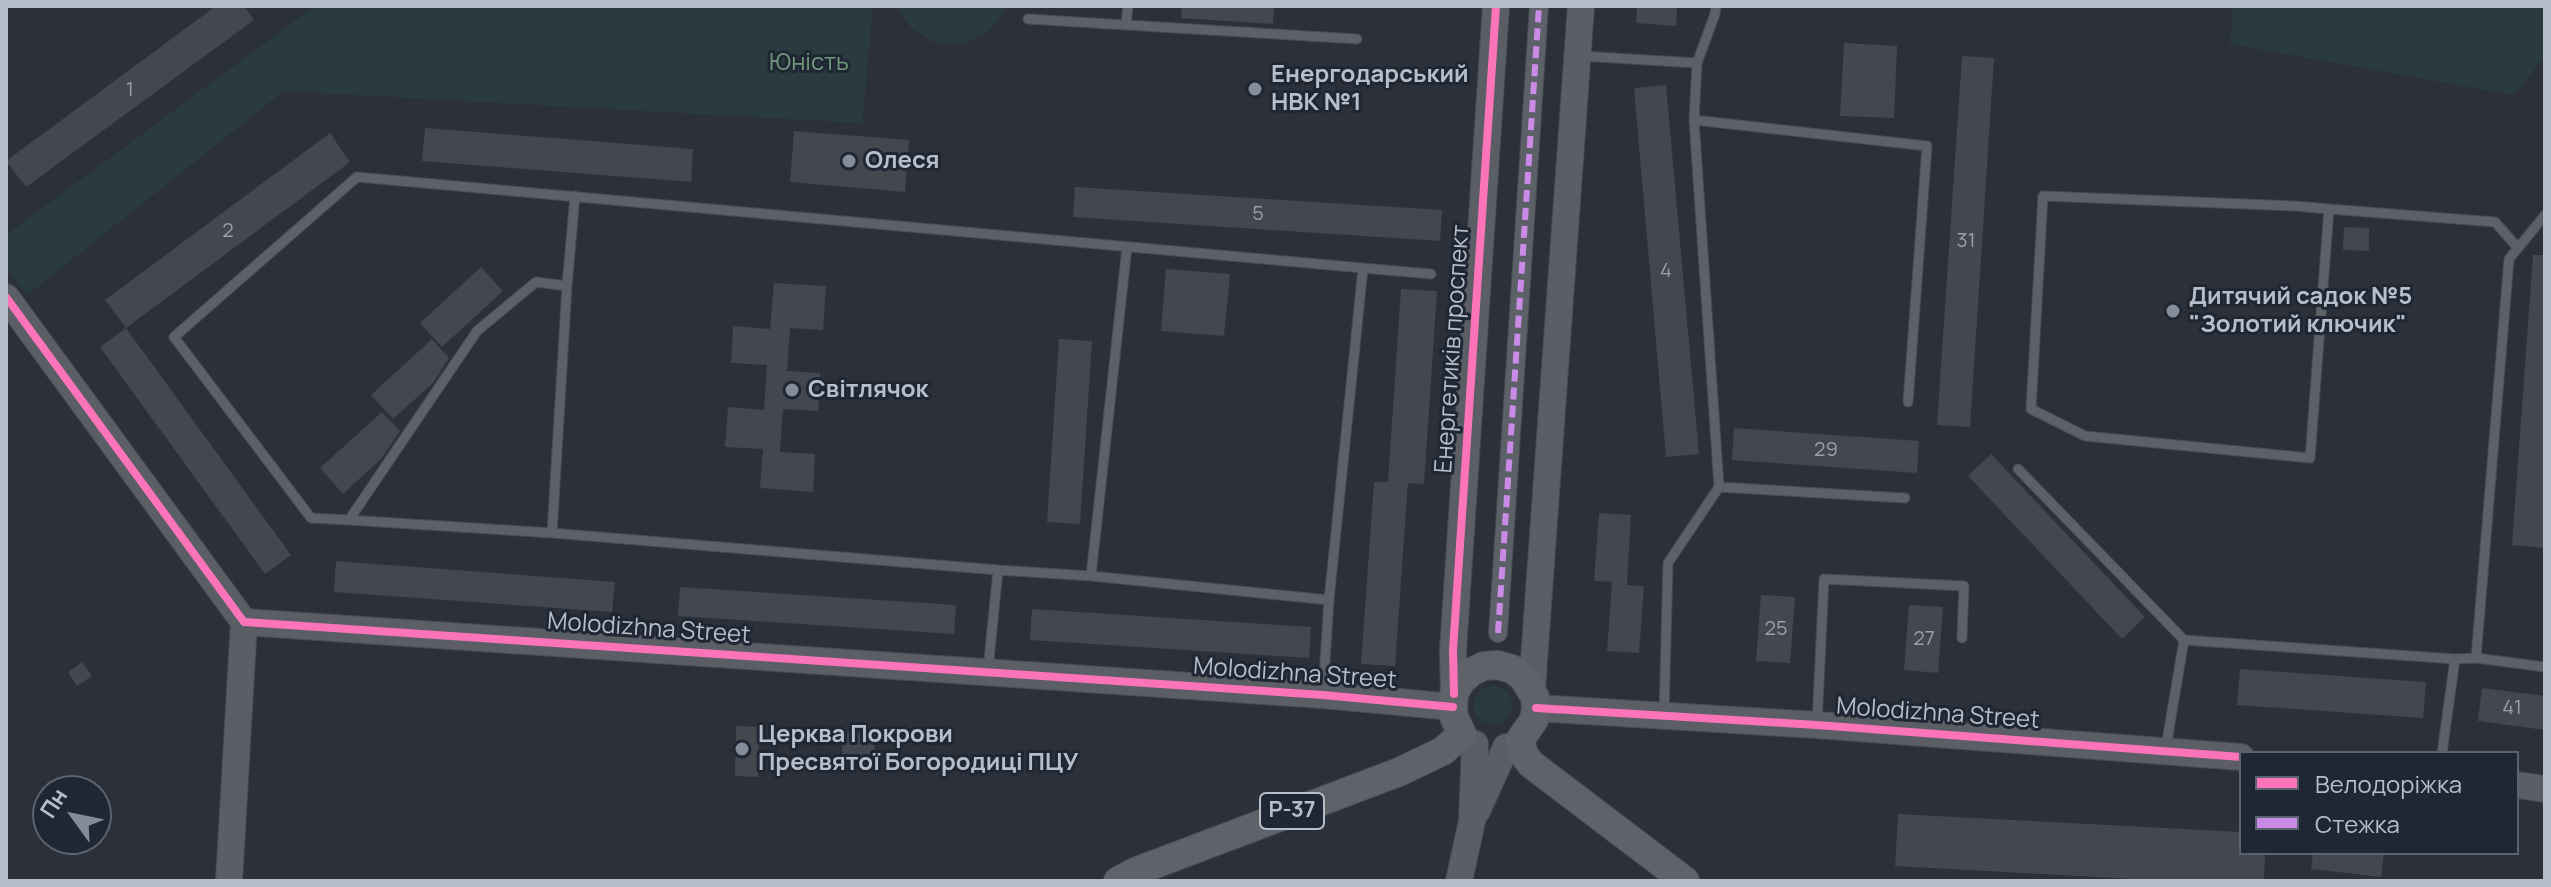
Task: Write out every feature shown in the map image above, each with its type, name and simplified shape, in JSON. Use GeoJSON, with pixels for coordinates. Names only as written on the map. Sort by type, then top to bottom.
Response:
{"type":"FeatureCollection","features":[{"type":"Feature","properties":{"kind":"main road"},"geometry":{"type":"LineString","coordinates":[[1469,739],[1457,726],[1454,700],[1461,681],[1484,666],[1498,665],[1512,669],[1523,677],[1534,698],[1534,720],[1513,744],[1531,764],[1686,881]]}},
{"type":"Feature","properties":{"kind":"main road","name":"Р-37"},"geometry":{"type":"LineString","coordinates":[[1118,881],[1137,871],[1399,772],[1469,739]]}},
{"type":"Feature","properties":{"kind":"street","name":"Енергетиків проспект"},"geometry":{"type":"LineString","coordinates":[[1454,700],[1453,650],[1496,6]]}},
{"type":"Feature","properties":{"kind":"street"},"geometry":{"type":"LineString","coordinates":[[1498,633],[1539,6]]}},
{"type":"Feature","properties":{"kind":"street"},"geometry":{"type":"LineString","coordinates":[[1534,698],[1581,6]]}},
{"type":"Feature","properties":{"kind":"street"},"geometry":{"type":"LineString","coordinates":[[6,297],[244,622],[229,881]]}},
{"type":"Feature","properties":{"kind":"street","name":"Molodizhna Street"},"geometry":{"type":"LineString","coordinates":[[244,622],[1323,695],[1454,700]]}},
{"type":"Feature","properties":{"kind":"street","name":"Molodizhna Street"},"geometry":{"type":"LineString","coordinates":[[1534,698],[1664,715],[2239,757]]}},
{"type":"Feature","properties":{"kind":"street"},"geometry":{"type":"LineString","coordinates":[[1459,881],[1472,821],[1469,739],[1490,749],[1513,744]]}},
{"type":"Feature","properties":{"kind":"street"},"geometry":{"type":"LineString","coordinates":[[1472,821],[1513,744]]}},
{"type":"Feature","properties":{"kind":"street"},"geometry":{"type":"LineString","coordinates":[[2519,785],[2545,789]]}},
{"type":"Feature","properties":{"kind":"lane"},"geometry":{"type":"LineString","coordinates":[[1126,25],[1128,6]]}},
{"type":"Feature","properties":{"kind":"lane"},"geometry":{"type":"LineString","coordinates":[[1664,715],[1668,563],[1719,487],[1694,120],[1697,63],[1716,6]]}},
{"type":"Feature","properties":{"kind":"lane"},"geometry":{"type":"LineString","coordinates":[[1028,19],[1357,39]]}},
{"type":"Feature","properties":{"kind":"lane"},"geometry":{"type":"LineString","coordinates":[[1577,56],[1697,63]]}},
{"type":"Feature","properties":{"kind":"lane"},"geometry":{"type":"LineString","coordinates":[[1694,120],[1927,146],[1908,402]]}},
{"type":"Feature","properties":{"kind":"lane"},"geometry":{"type":"LineString","coordinates":[[1329,600],[1091,576],[552,533],[311,518],[174,337],[357,177],[1431,274]]}},
{"type":"Feature","properties":{"kind":"lane"},"geometry":{"type":"LineString","coordinates":[[552,533],[575,196]]}},
{"type":"Feature","properties":{"kind":"lane"},"geometry":{"type":"LineString","coordinates":[[2329,209],[2310,458],[2085,436],[2031,409],[2043,196],[2329,209],[2495,222],[2518,248]]}},
{"type":"Feature","properties":{"kind":"lane"},"geometry":{"type":"LineString","coordinates":[[2476,658],[2509,259],[2545,215]]}},
{"type":"Feature","properties":{"kind":"lane"},"geometry":{"type":"LineString","coordinates":[[1091,576],[1127,247]]}},
{"type":"Feature","properties":{"kind":"lane"},"geometry":{"type":"LineString","coordinates":[[1323,695],[1329,600],[1363,268]]}},
{"type":"Feature","properties":{"kind":"lane"},"geometry":{"type":"LineString","coordinates":[[349,520],[477,331],[536,282],[567,286]]}},
{"type":"Feature","properties":{"kind":"lane"},"geometry":{"type":"LineString","coordinates":[[2018,469],[2184,640],[2476,658],[2545,667]]}},
{"type":"Feature","properties":{"kind":"lane"},"geometry":{"type":"LineString","coordinates":[[1719,487],[1905,498]]}},
{"type":"Feature","properties":{"kind":"lane"},"geometry":{"type":"LineString","coordinates":[[988,672],[998,570]]}},
{"type":"Feature","properties":{"kind":"lane"},"geometry":{"type":"LineString","coordinates":[[1817,725],[1824,579],[1964,586],[1962,638]]}},
{"type":"Feature","properties":{"kind":"lane"},"geometry":{"type":"LineString","coordinates":[[2166,750],[2184,640]]}},
{"type":"Feature","properties":{"kind":"lane"},"geometry":{"type":"LineString","coordinates":[[2442,751],[2455,659]]}},
{"type":"Feature","properties":{"kind":"green space","name":"Юність"},"geometry":{"type":"Polygon","coordinates":[[[315,6],[873,6],[862,123],[284,91],[27,295],[6,268],[6,235],[315,6]]]}},
{"type":"Feature","properties":{"kind":"green space"},"geometry":{"type":"Polygon","coordinates":[[[897,6],[1006,6],[994,26],[984,35],[960,44],[947,44],[933,42],[911,28],[897,6]]]}},
{"type":"Feature","properties":{"kind":"green space"},"geometry":{"type":"Polygon","coordinates":[[[2233,6],[2545,6],[2545,56],[2514,95],[2230,44],[2233,6]]]}},
{"type":"Feature","properties":{"kind":"green space"},"geometry":{"type":"Polygon","coordinates":[[[1493,686],[1506,692],[1512,705],[1506,718],[1493,724],[1480,718],[1474,705],[1480,692],[1493,686]]]}},
{"type":"Feature","properties":{"kind":"building"},"geometry":{"type":"Polygon","coordinates":[[[216,6],[244,6],[254,20],[26,187],[6,161],[216,6]]]}},
{"type":"Feature","properties":{"kind":"building"},"geometry":{"type":"Polygon","coordinates":[[[1182,6],[1274,6],[1273,24],[1181,18],[1182,6]]]}},
{"type":"Feature","properties":{"kind":"building"},"geometry":{"type":"Polygon","coordinates":[[[1637,6],[1677,6],[1676,26],[1636,23],[1637,6]]]}},
{"type":"Feature","properties":{"kind":"building"},"geometry":{"type":"Polygon","coordinates":[[[1844,43],[1897,46],[1894,118],[1840,116],[1844,43]]]}},
{"type":"Feature","properties":{"kind":"building"},"geometry":{"type":"Polygon","coordinates":[[[1962,56],[1994,58],[1970,427],[1937,425],[1962,56]]]}},
{"type":"Feature","properties":{"kind":"building"},"geometry":{"type":"Polygon","coordinates":[[[1666,85],[1699,454],[1666,457],[1634,88],[1666,85]]]}},
{"type":"Feature","properties":{"kind":"building"},"geometry":{"type":"Polygon","coordinates":[[[425,128],[693,149],[691,182],[422,161],[425,128]]]}},
{"type":"Feature","properties":{"kind":"building","name":"Олеся"},"geometry":{"type":"Polygon","coordinates":[[[794,131],[909,140],[905,192],[790,182],[794,131]]]}},
{"type":"Feature","properties":{"kind":"building"},"geometry":{"type":"Polygon","coordinates":[[[330,133],[350,162],[126,328],[105,300],[330,133]]]}},
{"type":"Feature","properties":{"kind":"building"},"geometry":{"type":"Polygon","coordinates":[[[1075,187],[1442,210],[1440,241],[1073,217],[1075,187]]]}},
{"type":"Feature","properties":{"kind":"building"},"geometry":{"type":"Polygon","coordinates":[[[2344,227],[2369,228],[2369,251],[2343,250],[2344,227]]]}},
{"type":"Feature","properties":{"kind":"building"},"geometry":{"type":"Polygon","coordinates":[[[2533,255],[2545,255],[2545,548],[2512,545],[2533,255]]]}},
{"type":"Feature","properties":{"kind":"building"},"geometry":{"type":"Polygon","coordinates":[[[481,267],[503,291],[442,347],[420,323],[481,267]]]}},
{"type":"Feature","properties":{"kind":"building"},"geometry":{"type":"Polygon","coordinates":[[[1166,269],[1230,274],[1224,336],[1161,331],[1166,269]]]}},
{"type":"Feature","properties":{"kind":"building","name":"Світлячок"},"geometry":{"type":"Polygon","coordinates":[[[774,283],[826,286],[823,330],[790,328],[787,371],[820,373],[818,411],[783,409],[780,452],[815,454],[813,492],[760,488],[763,449],[725,447],[728,407],[764,410],[767,365],[731,363],[733,326],[770,329],[774,283]]]}},
{"type":"Feature","properties":{"kind":"building"},"geometry":{"type":"Polygon","coordinates":[[[1401,289],[1437,291],[1424,484],[1408,483],[1395,666],[1361,664],[1374,482],[1388,482],[1401,289]]]}},
{"type":"Feature","properties":{"kind":"building"},"geometry":{"type":"Polygon","coordinates":[[[126,328],[291,555],[265,574],[100,347],[126,328]]]}},
{"type":"Feature","properties":{"kind":"building"},"geometry":{"type":"Polygon","coordinates":[[[432,339],[449,358],[433,383],[393,419],[371,395],[432,339]]]}},
{"type":"Feature","properties":{"kind":"building"},"geometry":{"type":"Polygon","coordinates":[[[1059,339],[1092,341],[1080,524],[1047,522],[1059,339]]]}},
{"type":"Feature","properties":{"kind":"building"},"geometry":{"type":"Polygon","coordinates":[[[382,412],[400,431],[381,459],[343,494],[320,468],[382,412]]]}},
{"type":"Feature","properties":{"kind":"building"},"geometry":{"type":"Polygon","coordinates":[[[1734,428],[1919,441],[1917,473],[1732,460],[1734,428]]]}},
{"type":"Feature","properties":{"kind":"building"},"geometry":{"type":"Polygon","coordinates":[[[1991,454],[2145,617],[2122,639],[1968,476],[1991,454]]]}},
{"type":"Feature","properties":{"kind":"building"},"geometry":{"type":"Polygon","coordinates":[[[1599,513],[1631,515],[1627,585],[1644,586],[1639,653],[1607,651],[1612,582],[1594,581],[1599,513]]]}},
{"type":"Feature","properties":{"kind":"building"},"geometry":{"type":"Polygon","coordinates":[[[336,561],[615,582],[612,612],[334,592],[336,561]]]}},
{"type":"Feature","properties":{"kind":"building"},"geometry":{"type":"Polygon","coordinates":[[[680,587],[956,605],[954,634],[678,616],[680,587]]]}},
{"type":"Feature","properties":{"kind":"building"},"geometry":{"type":"Polygon","coordinates":[[[1761,595],[1795,597],[1790,663],[1756,661],[1761,595]]]}},
{"type":"Feature","properties":{"kind":"building"},"geometry":{"type":"Polygon","coordinates":[[[1909,605],[1943,607],[1938,673],[1904,670],[1909,605]]]}},
{"type":"Feature","properties":{"kind":"building"},"geometry":{"type":"Polygon","coordinates":[[[1032,609],[1311,627],[1309,658],[1030,640],[1032,609]]]}},
{"type":"Feature","properties":{"kind":"building"},"geometry":{"type":"Polygon","coordinates":[[[82,662],[92,676],[77,686],[68,672],[82,662]]]}},
{"type":"Feature","properties":{"kind":"building"},"geometry":{"type":"Polygon","coordinates":[[[2240,669],[2426,682],[2423,718],[2237,705],[2240,669]]]}},
{"type":"Feature","properties":{"kind":"building"},"geometry":{"type":"Polygon","coordinates":[[[2482,688],[2545,696],[2545,730],[2478,721],[2482,688]]]}},
{"type":"Feature","properties":{"kind":"building"},"geometry":{"type":"Polygon","coordinates":[[[736,726],[759,727],[758,777],[735,776],[736,726]]]}},
{"type":"Feature","properties":{"kind":"building"},"geometry":{"type":"Polygon","coordinates":[[[842,733],[875,734],[874,760],[842,759],[842,733]]]}},
{"type":"Feature","properties":{"kind":"building"},"geometry":{"type":"Polygon","coordinates":[[[1898,814],[2239,832],[2239,855],[2265,855],[2264,881],[2169,881],[1895,866],[1898,814]]]}},
{"type":"Feature","properties":{"kind":"building"},"geometry":{"type":"Polygon","coordinates":[[[2313,855],[2384,855],[2381,877],[2311,869],[2313,855]]]}},
{"type":"Feature","properties":{"kind":"marked path"},"geometry":{"type":"LineString","coordinates":[[1498,633],[1539,6]]}},
{"type":"Feature","properties":{"kind":"cycle path"},"geometry":{"type":"LineString","coordinates":[[1454,694],[1453,650],[1496,6]]}},
{"type":"Feature","properties":{"kind":"cycle path"},"geometry":{"type":"LineString","coordinates":[[6,297],[244,622],[1323,695],[1453,707]]}},
{"type":"Feature","properties":{"kind":"cycle path"},"geometry":{"type":"LineString","coordinates":[[1536,708],[1817,725],[2239,757]]}},
{"type":"Feature","properties":{"kind":"place","name":"Енергодарський НВК №1"},"geometry":{"type":"Point","coordinates":[1255,89]}},
{"type":"Feature","properties":{"kind":"place","name":"Олеся"},"geometry":{"type":"Point","coordinates":[849,161]}},
{"type":"Feature","properties":{"kind":"place","name":"Дитячий садок №5 \"Золотий ключик\""},"geometry":{"type":"Point","coordinates":[2173,311]}},
{"type":"Feature","properties":{"kind":"place","name":"Світлячок"},"geometry":{"type":"Point","coordinates":[792,390]}},
{"type":"Feature","properties":{"kind":"place","name":"Церква Покрови Пресвятої Богородиці ПЦУ"},"geometry":{"type":"Point","coordinates":[742,749]}}]}
